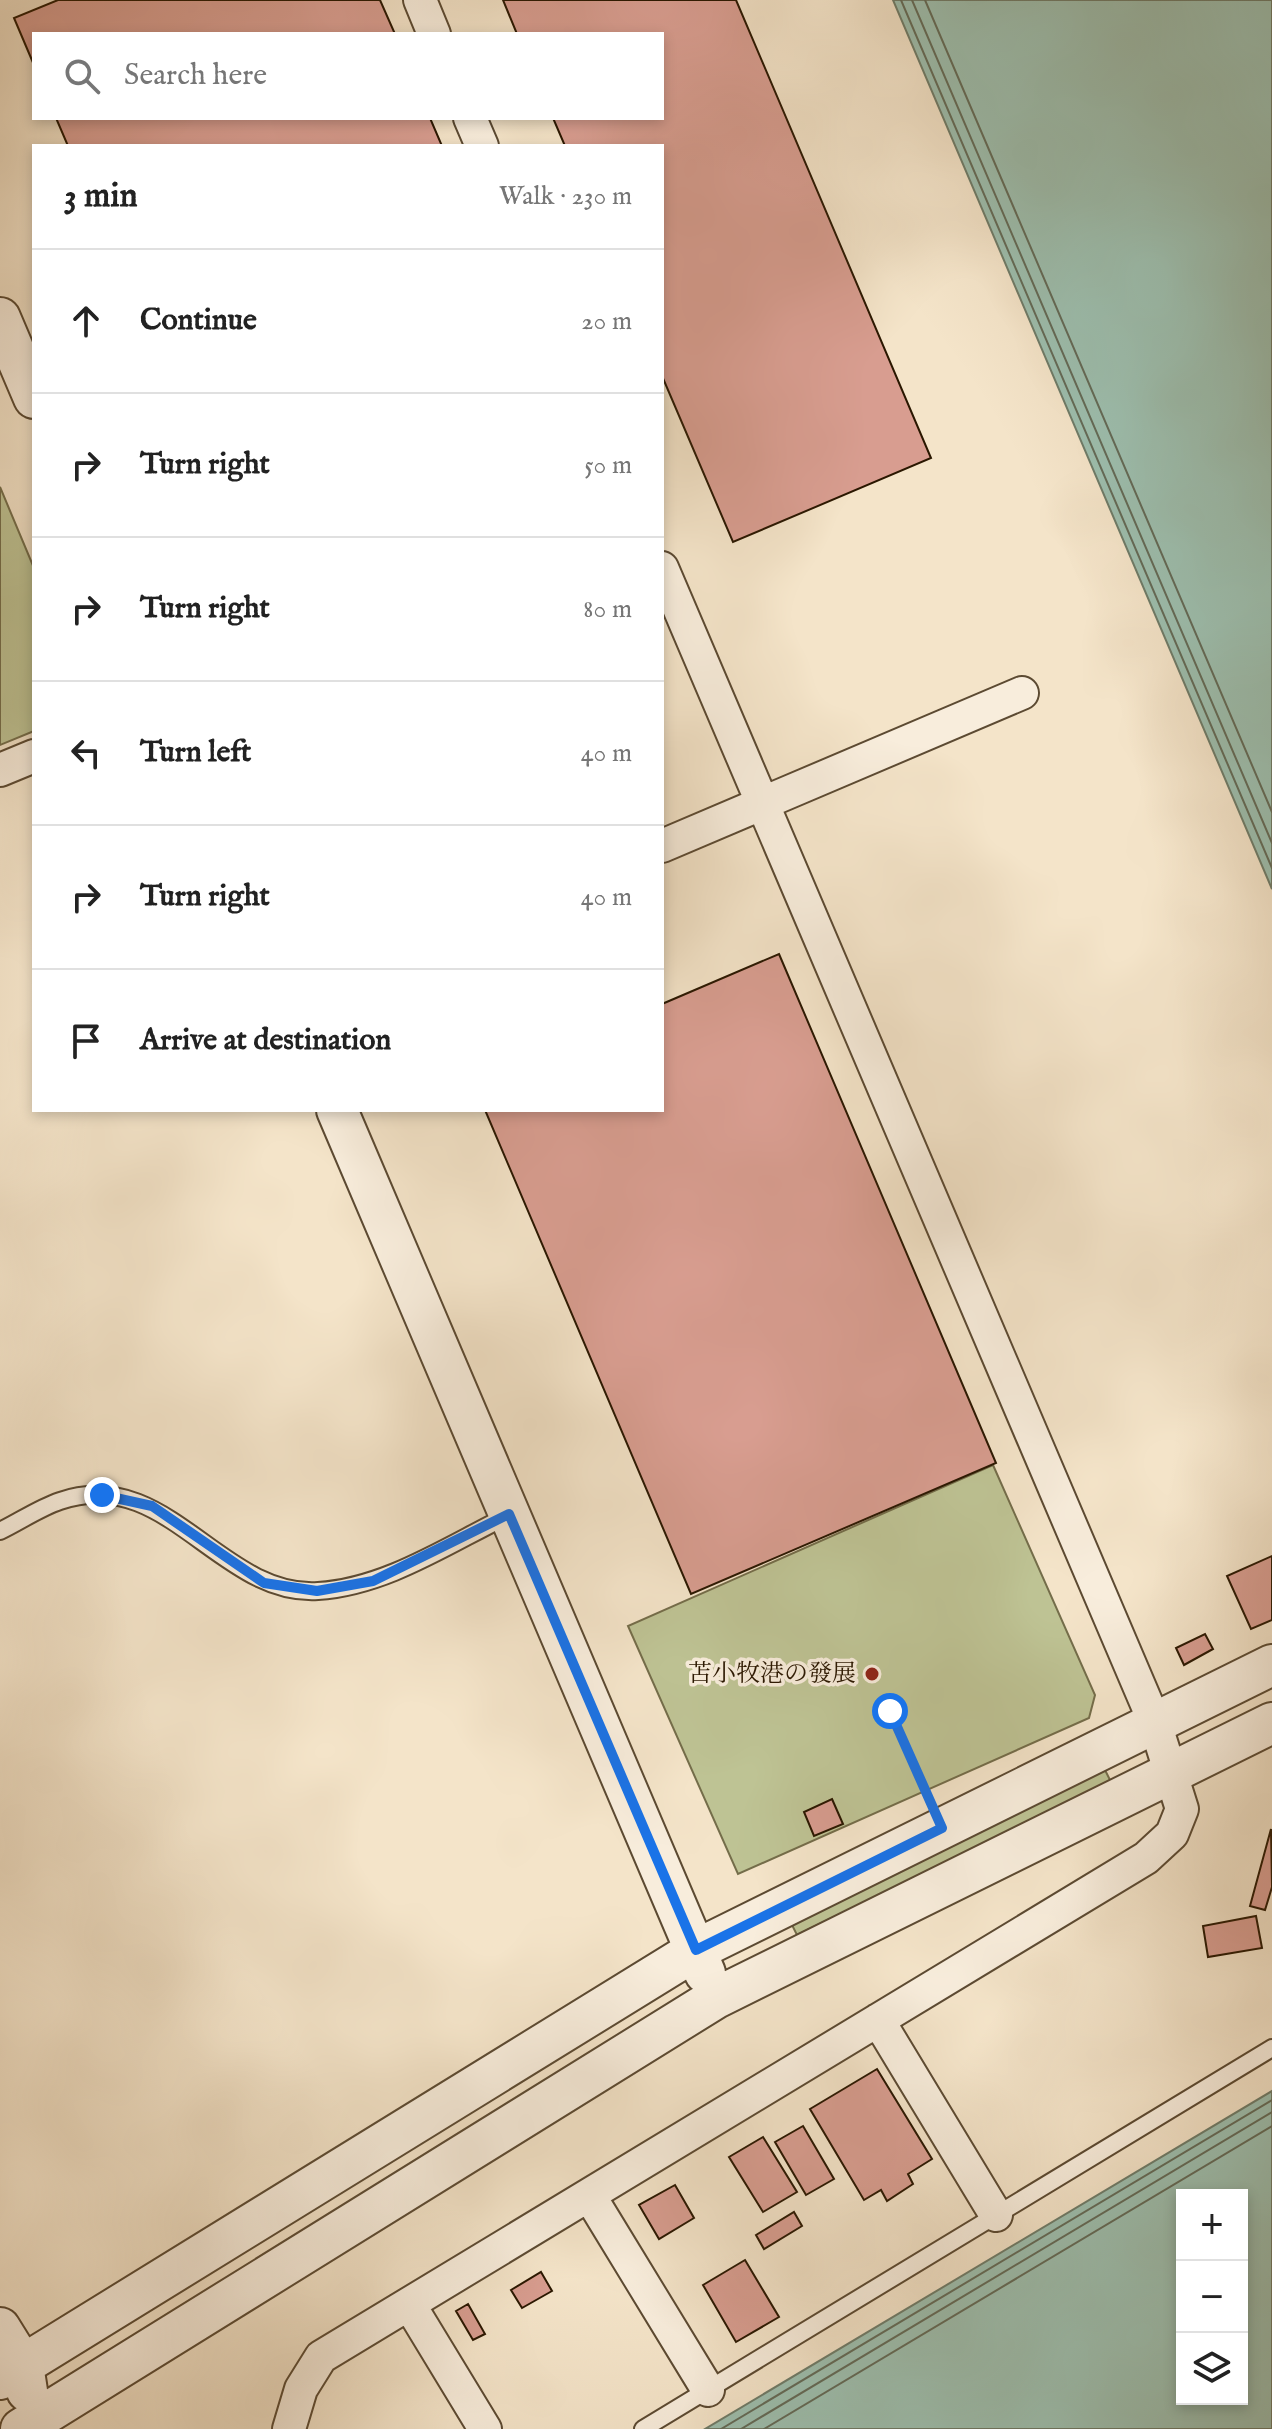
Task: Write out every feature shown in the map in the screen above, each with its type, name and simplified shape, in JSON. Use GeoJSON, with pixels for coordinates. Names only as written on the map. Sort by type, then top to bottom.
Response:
{"type":"FeatureCollection","features":[{"type":"Feature","properties":{"kind":"street"},"geometry":{"type":"LineString","coordinates":[[420,0],[433,32]]}},
{"type":"Feature","properties":{"kind":"street"},"geometry":{"type":"LineString","coordinates":[[471,120],[481,144]]}},
{"type":"Feature","properties":{"kind":"street"},"geometry":{"type":"LineString","coordinates":[[0,318],[32,393]]}},
{"type":"Feature","properties":{"kind":"street"},"geometry":{"type":"LineString","coordinates":[[289,2429],[301,2389],[321,2357],[1146,1858],[1172,1834],[1182,1809],[1155,1723],[664,573]]}},
{"type":"Feature","properties":{"kind":"street"},"geometry":{"type":"LineString","coordinates":[[664,845],[1022,693]]}},
{"type":"Feature","properties":{"kind":"street"},"geometry":{"type":"LineString","coordinates":[[0,770],[32,757]]}},
{"type":"Feature","properties":{"kind":"street"},"geometry":{"type":"LineString","coordinates":[[338,1112],[716,1998]]}},
{"type":"Feature","properties":{"kind":"street"},"geometry":{"type":"LineString","coordinates":[[11,2372],[696,1950],[1272,1665]]}},
{"type":"Feature","properties":{"kind":"street"},"geometry":{"type":"LineString","coordinates":[[0,2328],[22,2422],[716,1998],[1272,1723]]}},
{"type":"Feature","properties":{"kind":"street"},"geometry":{"type":"LineString","coordinates":[[878,2020],[996,2215]]}},
{"type":"Feature","properties":{"kind":"street"},"geometry":{"type":"LineString","coordinates":[[589,2195],[708,2390]]}},
{"type":"Feature","properties":{"kind":"street"},"geometry":{"type":"LineString","coordinates":[[409,2304],[485,2429]]}},
{"type":"Feature","properties":{"kind":"lane"},"geometry":{"type":"LineString","coordinates":[[0,1531],[61,1501],[102,1495],[152,1506],[264,1583],[317,1591],[373,1581],[509,1514]]}},
{"type":"Feature","properties":{"kind":"lane"},"geometry":{"type":"LineString","coordinates":[[643,2429],[1272,2048]]}},
{"type":"Feature","properties":{"kind":"path"},"geometry":{"type":"LineString","coordinates":[[890,1711],[942,1828]]}},
{"type":"Feature","properties":{"kind":"shaded area"},"geometry":{"type":"Polygon","coordinates":[[[0,487],[32,563],[32,732],[0,745],[0,487]]]}},
{"type":"Feature","properties":{"kind":"shaded area"},"geometry":{"type":"Polygon","coordinates":[[[993,1465],[1095,1695],[1089,1718],[738,1874],[628,1626],[993,1465]]]}},
{"type":"Feature","properties":{"kind":"shaded area"},"geometry":{"type":"Polygon","coordinates":[[[1105,1770],[1111,1782],[797,1935],[791,1923],[1105,1770]]]}},
{"type":"Feature","properties":{"kind":"water"},"geometry":{"type":"Polygon","coordinates":[[[893,0],[1272,0],[1272,889],[893,0]]]}},
{"type":"Feature","properties":{"kind":"water"},"geometry":{"type":"Polygon","coordinates":[[[1272,2091],[1272,2429],[705,2429],[1272,2091]]]}},
{"type":"Feature","properties":{"kind":"building"},"geometry":{"type":"Polygon","coordinates":[[[58,0],[380,0],[394,32],[32,32],[32,60],[14,18],[58,0]]]}},
{"type":"Feature","properties":{"kind":"building"},"geometry":{"type":"Polygon","coordinates":[[[503,0],[736,0],[931,458],[733,542],[664,381],[664,144],[564,144],[554,120],[664,120],[664,32],[516,32],[503,0]]]}},
{"type":"Feature","properties":{"kind":"building"},"geometry":{"type":"Polygon","coordinates":[[[57,120],[431,120],[441,144],[67,144],[57,120]]]}},
{"type":"Feature","properties":{"kind":"building"},"geometry":{"type":"Polygon","coordinates":[[[779,954],[996,1463],[691,1594],[486,1112],[664,1112],[664,1003],[779,954]]]}},
{"type":"Feature","properties":{"kind":"building"},"geometry":{"type":"Polygon","coordinates":[[[1272,1556],[1272,1620],[1251,1629],[1227,1576],[1272,1556]]]}},
{"type":"Feature","properties":{"kind":"building"},"geometry":{"type":"Polygon","coordinates":[[[1205,1634],[1213,1649],[1184,1665],[1176,1648],[1205,1634]]]}},
{"type":"Feature","properties":{"kind":"building"},"geometry":{"type":"Polygon","coordinates":[[[832,1799],[843,1824],[814,1836],[804,1812],[832,1799]]]}},
{"type":"Feature","properties":{"kind":"building"},"geometry":{"type":"Polygon","coordinates":[[[1271,1829],[1272,1887],[1265,1910],[1250,1906],[1271,1829]]]}},
{"type":"Feature","properties":{"kind":"building"},"geometry":{"type":"Polygon","coordinates":[[[1256,1916],[1262,1948],[1208,1957],[1203,1926],[1256,1916]]]}},
{"type":"Feature","properties":{"kind":"building"},"geometry":{"type":"Polygon","coordinates":[[[877,2069],[932,2159],[908,2174],[913,2184],[887,2201],[881,2190],[864,2200],[810,2109],[877,2069]]]}},
{"type":"Feature","properties":{"kind":"building"},"geometry":{"type":"Polygon","coordinates":[[[803,2126],[834,2179],[806,2195],[775,2142],[803,2126]]]}},
{"type":"Feature","properties":{"kind":"building"},"geometry":{"type":"Polygon","coordinates":[[[763,2137],[797,2192],[763,2212],[729,2157],[763,2137]]]}},
{"type":"Feature","properties":{"kind":"building"},"geometry":{"type":"Polygon","coordinates":[[[675,2185],[694,2218],[659,2239],[639,2205],[675,2185]]]}},
{"type":"Feature","properties":{"kind":"building"},"geometry":{"type":"Polygon","coordinates":[[[794,2212],[802,2226],[764,2249],[756,2235],[794,2212]]]}},
{"type":"Feature","properties":{"kind":"building"},"geometry":{"type":"Polygon","coordinates":[[[745,2260],[779,2317],[736,2342],[703,2285],[745,2260]]]}},
{"type":"Feature","properties":{"kind":"building"},"geometry":{"type":"Polygon","coordinates":[[[541,2272],[552,2291],[522,2308],[511,2290],[541,2272]]]}},
{"type":"Feature","properties":{"kind":"building"},"geometry":{"type":"Polygon","coordinates":[[[468,2304],[485,2334],[473,2340],[456,2311],[468,2304]]]}},
{"type":"Feature","properties":{"kind":"place","name":"苫小牧港の發展"},"geometry":{"type":"Point","coordinates":[872,1674]}},
{"type":"Feature","properties":{"kind":"route"},"geometry":{"type":"LineString","coordinates":[[102,1495],[152,1506],[264,1583],[317,1591],[373,1581],[509,1514],[696,1950],[942,1828],[890,1711]]}}]}
